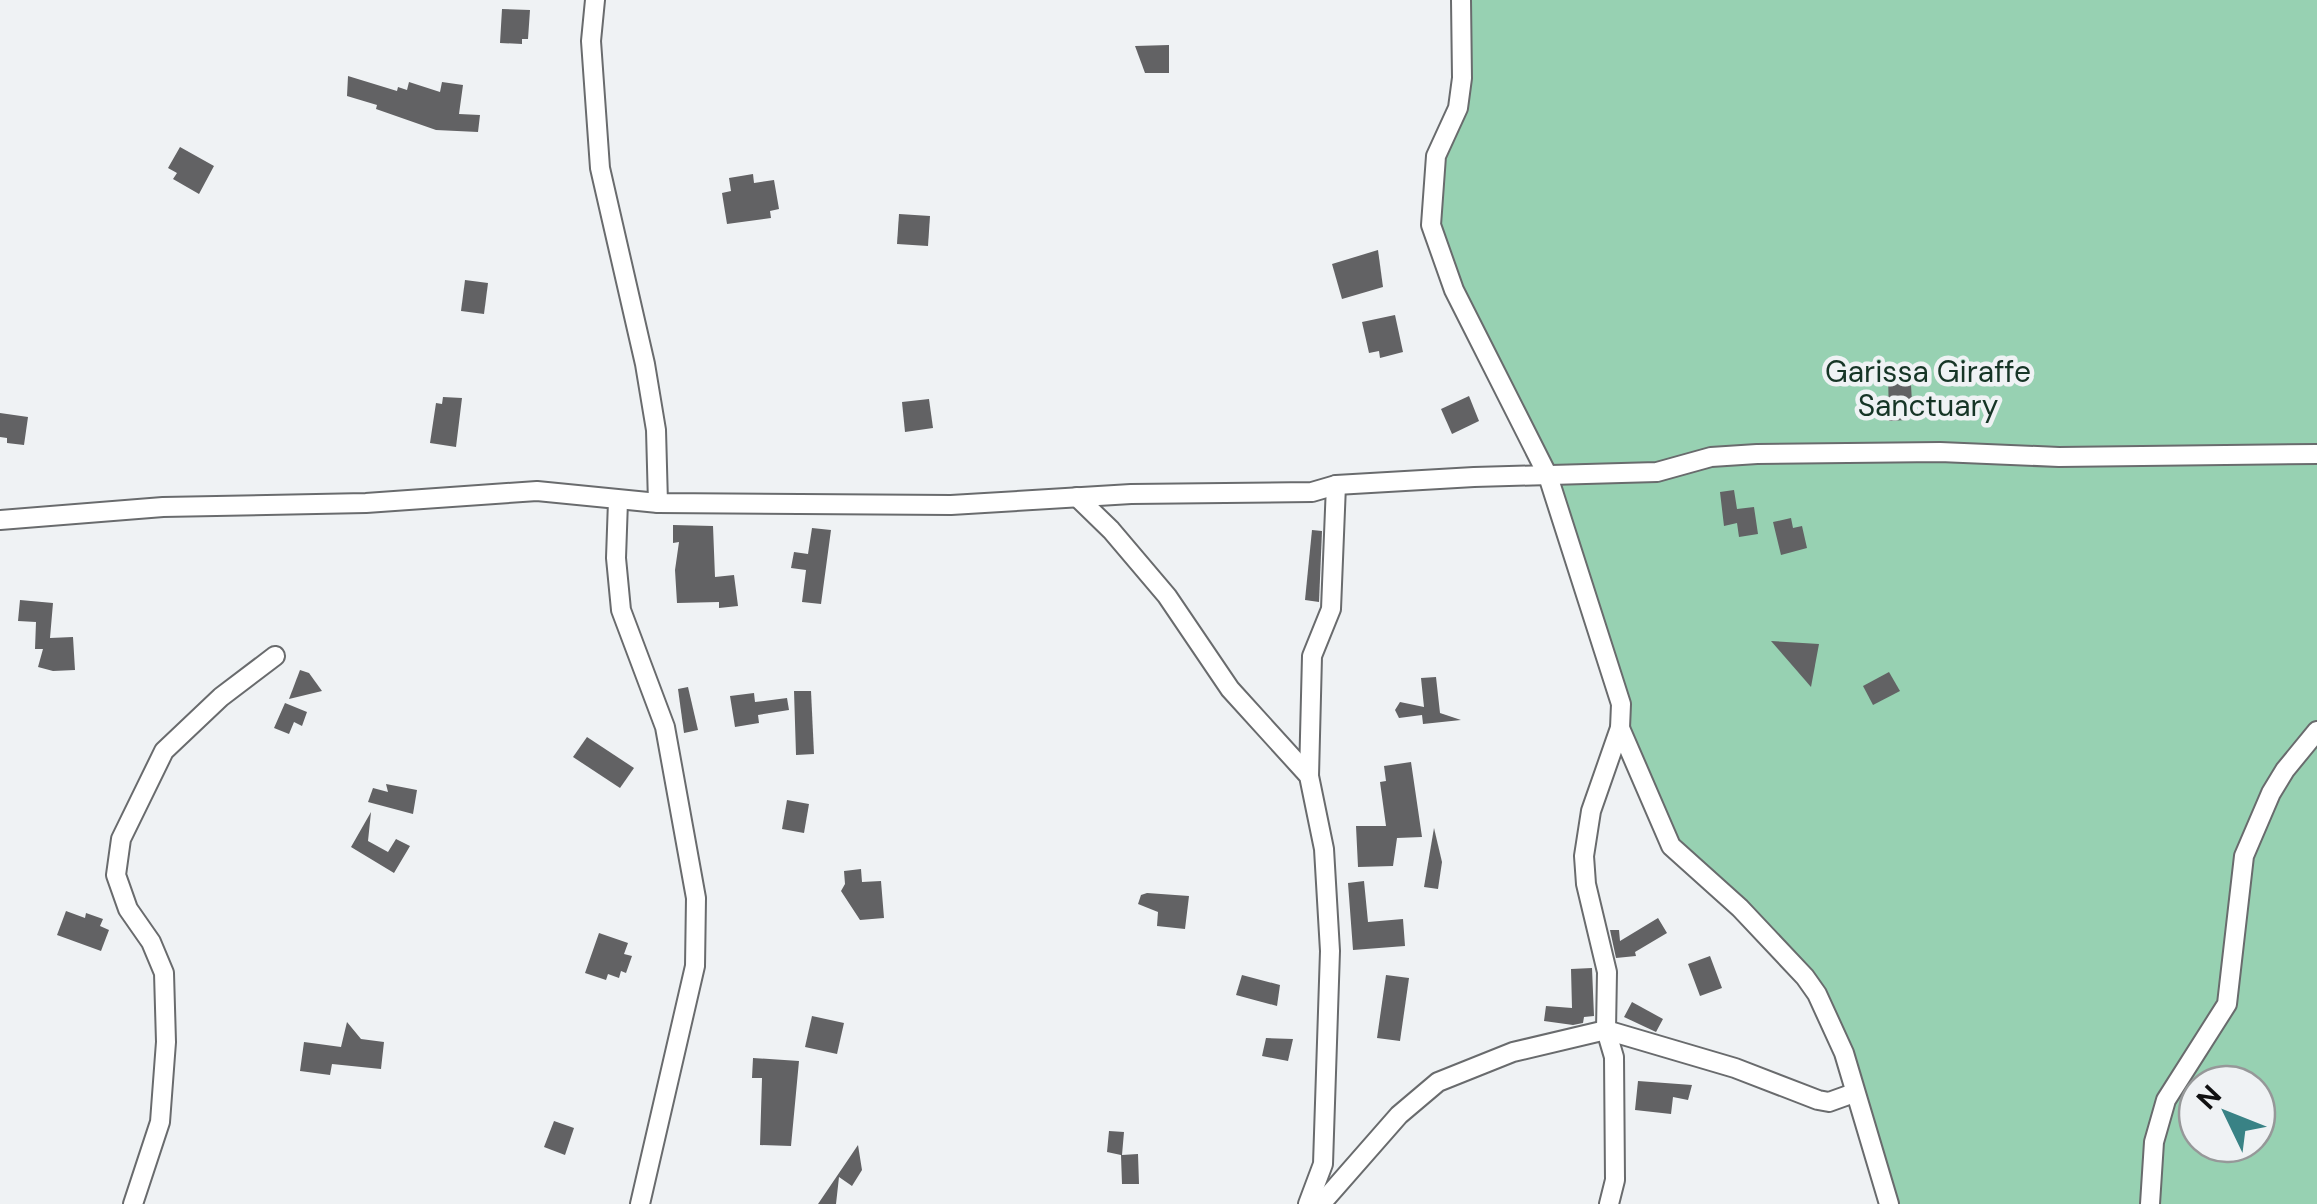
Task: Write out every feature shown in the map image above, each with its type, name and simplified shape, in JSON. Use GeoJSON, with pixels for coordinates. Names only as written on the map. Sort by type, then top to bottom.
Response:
{"type":"FeatureCollection","features":[{"type":"Feature","properties":{"kind":"street"},"geometry":{"type":"LineString","coordinates":[[595,0],[591,40],[600,168],[646,364],[656,430],[658,503]]}},
{"type":"Feature","properties":{"kind":"street"},"geometry":{"type":"LineString","coordinates":[[1461,0],[1462,78],[1458,108],[1436,156],[1432,225],[1454,290],[1548,476],[1620,698],[1620,728],[1591,811],[1584,856],[1586,884],[1606,972],[1606,1030],[1615,1072],[1616,1180],[1620,1204]]}},
{"type":"Feature","properties":{"kind":"street"},"geometry":{"type":"LineString","coordinates":[[0,520],[163,508],[366,503],[488,492],[538,491],[658,503],[951,505],[1312,492],[1336,486],[1657,472],[1711,456],[1757,454],[2317,454]]}},
{"type":"Feature","properties":{"kind":"street"},"geometry":{"type":"LineString","coordinates":[[1308,1204],[1323,1164],[1330,952],[1324,849],[1309,776],[1312,656],[1330,610],[1336,552],[1336,486]]}},
{"type":"Feature","properties":{"kind":"street"},"geometry":{"type":"LineString","coordinates":[[1077,498],[1111,530],[1168,596],[1230,689],[1309,776]]}},
{"type":"Feature","properties":{"kind":"street"},"geometry":{"type":"LineString","coordinates":[[618,501],[616,558],[621,610],[665,727],[692,866],[697,934],[695,966],[640,1204]]}},
{"type":"Feature","properties":{"kind":"street"},"geometry":{"type":"LineString","coordinates":[[133,1204],[160,1122],[166,1042],[164,974],[152,942],[128,910],[116,875],[121,839],[164,751],[221,697],[275,656]]}},
{"type":"Feature","properties":{"kind":"street"},"geometry":{"type":"LineString","coordinates":[[1620,728],[1671,846],[1740,908],[1817,994],[1844,1053],[1889,1204]]}},
{"type":"Feature","properties":{"kind":"street"},"geometry":{"type":"LineString","coordinates":[[2150,1204],[2154,1142],[2166,1100],[2227,1004],[2244,856],[2271,793],[2317,731]]}},
{"type":"Feature","properties":{"kind":"street"},"geometry":{"type":"LineString","coordinates":[[1321,1204],[1399,1115],[1438,1082],[1513,1052],[1606,1030],[1735,1068],[1818,1100],[1829,1102],[1854,1093]]}},
{"type":"Feature","properties":{"kind":"street"},"geometry":{"type":"LineString","coordinates":[[1609,1204],[1616,1180]]}},
{"type":"Feature","properties":{"kind":"green space","name":"Garissa Giraffe Sanctuary"},"geometry":{"type":"Polygon","coordinates":[[[1461,0],[2317,0],[2317,1204],[1889,1204],[1817,994],[1689,864],[1637,761],[1548,476],[1454,290],[1432,190],[1458,108],[1461,0]]]}},
{"type":"Feature","properties":{"kind":"building"},"geometry":{"type":"Polygon","coordinates":[[[502,9],[530,10],[528,39],[522,39],[522,44],[500,43],[502,9]]]}},
{"type":"Feature","properties":{"kind":"building"},"geometry":{"type":"Polygon","coordinates":[[[1169,45],[1169,73],[1145,73],[1135,46],[1169,45]]]}},
{"type":"Feature","properties":{"kind":"building"},"geometry":{"type":"Polygon","coordinates":[[[348,76],[397,91],[398,87],[407,90],[409,82],[440,92],[442,82],[463,85],[459,114],[480,115],[478,132],[436,130],[376,109],[377,105],[347,96],[348,76]]]}},
{"type":"Feature","properties":{"kind":"building"},"geometry":{"type":"Polygon","coordinates":[[[180,147],[214,166],[199,194],[173,179],[177,173],[168,168],[180,147]]]}},
{"type":"Feature","properties":{"kind":"building"},"geometry":{"type":"Polygon","coordinates":[[[753,174],[754,183],[774,180],[779,209],[770,211],[771,218],[727,224],[722,193],[731,191],[729,178],[753,174]]]}},
{"type":"Feature","properties":{"kind":"building"},"geometry":{"type":"Polygon","coordinates":[[[899,214],[930,216],[928,246],[897,244],[899,214]]]}},
{"type":"Feature","properties":{"kind":"building"},"geometry":{"type":"Polygon","coordinates":[[[1378,250],[1383,287],[1342,299],[1332,264],[1378,250]]]}},
{"type":"Feature","properties":{"kind":"building"},"geometry":{"type":"Polygon","coordinates":[[[465,280],[488,283],[484,314],[461,311],[465,280]]]}},
{"type":"Feature","properties":{"kind":"building"},"geometry":{"type":"Polygon","coordinates":[[[1395,315],[1403,352],[1380,358],[1379,351],[1369,353],[1362,322],[1395,315]]]}},
{"type":"Feature","properties":{"kind":"building"},"geometry":{"type":"Polygon","coordinates":[[[1903,371],[1904,386],[1911,385],[1912,402],[1905,403],[1906,420],[1889,421],[1888,372],[1903,371]]]}},
{"type":"Feature","properties":{"kind":"building"},"geometry":{"type":"Polygon","coordinates":[[[1469,396],[1479,421],[1452,434],[1441,409],[1469,396]]]}},
{"type":"Feature","properties":{"kind":"building"},"geometry":{"type":"Polygon","coordinates":[[[443,397],[462,398],[456,447],[430,443],[436,403],[442,404],[443,397]]]}},
{"type":"Feature","properties":{"kind":"building"},"geometry":{"type":"Polygon","coordinates":[[[929,399],[933,428],[905,432],[902,402],[929,399]]]}},
{"type":"Feature","properties":{"kind":"building"},"geometry":{"type":"Polygon","coordinates":[[[0,413],[28,417],[24,445],[7,443],[7,438],[0,437],[0,413]]]}},
{"type":"Feature","properties":{"kind":"building"},"geometry":{"type":"Polygon","coordinates":[[[1734,490],[1737,509],[1754,507],[1758,534],[1739,537],[1737,523],[1724,526],[1720,492],[1734,490]]]}},
{"type":"Feature","properties":{"kind":"building"},"geometry":{"type":"Polygon","coordinates":[[[1791,518],[1793,528],[1802,526],[1807,548],[1781,555],[1773,522],[1791,518]]]}},
{"type":"Feature","properties":{"kind":"building"},"geometry":{"type":"Polygon","coordinates":[[[673,525],[713,526],[715,577],[734,575],[738,606],[719,608],[719,602],[677,603],[675,570],[679,542],[673,543],[673,525]]]}},
{"type":"Feature","properties":{"kind":"building"},"geometry":{"type":"Polygon","coordinates":[[[812,528],[831,530],[821,604],[802,602],[806,570],[791,568],[794,552],[808,554],[812,528]]]}},
{"type":"Feature","properties":{"kind":"building"},"geometry":{"type":"Polygon","coordinates":[[[1312,530],[1322,531],[1319,602],[1305,600],[1312,530]]]}},
{"type":"Feature","properties":{"kind":"building"},"geometry":{"type":"Polygon","coordinates":[[[20,600],[53,603],[50,638],[73,637],[75,670],[38,667],[43,649],[35,649],[36,622],[18,621],[20,600]]]}},
{"type":"Feature","properties":{"kind":"building"},"geometry":{"type":"Polygon","coordinates":[[[1771,641],[1819,644],[1811,687],[1771,641]]]}},
{"type":"Feature","properties":{"kind":"building"},"geometry":{"type":"Polygon","coordinates":[[[300,670],[309,673],[322,691],[289,699],[300,670]]]}},
{"type":"Feature","properties":{"kind":"building"},"geometry":{"type":"Polygon","coordinates":[[[1889,672],[1900,691],[1873,705],[1863,686],[1889,672]]]}},
{"type":"Feature","properties":{"kind":"building"},"geometry":{"type":"Polygon","coordinates":[[[1436,677],[1440,713],[1461,720],[1423,724],[1422,715],[1399,718],[1395,710],[1400,702],[1424,707],[1421,678],[1436,677]]]}},
{"type":"Feature","properties":{"kind":"building"},"geometry":{"type":"Polygon","coordinates":[[[688,687],[698,730],[684,733],[678,689],[688,687]]]}},
{"type":"Feature","properties":{"kind":"building"},"geometry":{"type":"Polygon","coordinates":[[[794,691],[811,691],[814,754],[796,755],[794,691]]]}},
{"type":"Feature","properties":{"kind":"building"},"geometry":{"type":"Polygon","coordinates":[[[754,693],[755,702],[787,698],[789,710],[758,715],[759,723],[735,727],[730,696],[754,693]]]}},
{"type":"Feature","properties":{"kind":"building"},"geometry":{"type":"Polygon","coordinates":[[[285,703],[307,712],[302,726],[294,722],[289,734],[274,728],[285,703]]]}},
{"type":"Feature","properties":{"kind":"building"},"geometry":{"type":"Polygon","coordinates":[[[587,737],[634,768],[620,788],[573,757],[587,737]]]}},
{"type":"Feature","properties":{"kind":"building"},"geometry":{"type":"Polygon","coordinates":[[[1411,762],[1422,837],[1397,838],[1393,866],[1358,867],[1356,826],[1386,826],[1380,782],[1386,781],[1384,766],[1411,762]]]}},
{"type":"Feature","properties":{"kind":"building"},"geometry":{"type":"Polygon","coordinates":[[[386,784],[417,790],[413,814],[368,802],[373,788],[388,792],[386,784]]]}},
{"type":"Feature","properties":{"kind":"building"},"geometry":{"type":"Polygon","coordinates":[[[787,800],[809,804],[804,833],[782,829],[787,800]]]}},
{"type":"Feature","properties":{"kind":"building"},"geometry":{"type":"Polygon","coordinates":[[[371,812],[368,841],[388,852],[396,839],[410,846],[394,873],[351,847],[371,812]]]}},
{"type":"Feature","properties":{"kind":"building"},"geometry":{"type":"Polygon","coordinates":[[[1434,828],[1442,862],[1438,889],[1424,887],[1434,828]]]}},
{"type":"Feature","properties":{"kind":"building"},"geometry":{"type":"Polygon","coordinates":[[[861,869],[862,882],[881,881],[884,918],[860,920],[841,891],[844,871],[861,869]]]}},
{"type":"Feature","properties":{"kind":"building"},"geometry":{"type":"Polygon","coordinates":[[[1364,881],[1368,922],[1403,919],[1405,946],[1353,950],[1348,883],[1364,881]]]}},
{"type":"Feature","properties":{"kind":"building"},"geometry":{"type":"Polygon","coordinates":[[[1141,895],[1189,896],[1185,929],[1157,926],[1158,912],[1138,904],[1141,895]]]}},
{"type":"Feature","properties":{"kind":"building"},"geometry":{"type":"Polygon","coordinates":[[[66,911],[103,919],[100,926],[109,930],[101,951],[57,935],[66,911]]]}},
{"type":"Feature","properties":{"kind":"building"},"geometry":{"type":"Polygon","coordinates":[[[1658,918],[1667,933],[1635,952],[1636,956],[1616,958],[1610,930],[1619,930],[1620,941],[1658,918]]]}},
{"type":"Feature","properties":{"kind":"building"},"geometry":{"type":"Polygon","coordinates":[[[599,933],[628,943],[624,954],[632,956],[626,973],[621,971],[619,978],[608,974],[606,980],[585,973],[599,933]]]}},
{"type":"Feature","properties":{"kind":"building"},"geometry":{"type":"Polygon","coordinates":[[[1710,956],[1722,988],[1700,996],[1688,964],[1710,956]]]}},
{"type":"Feature","properties":{"kind":"building"},"geometry":{"type":"Polygon","coordinates":[[[1592,968],[1594,1016],[1584,1017],[1583,1023],[1573,1025],[1544,1021],[1546,1006],[1572,1008],[1571,969],[1592,968]]]}},
{"type":"Feature","properties":{"kind":"building"},"geometry":{"type":"Polygon","coordinates":[[[1242,975],[1280,985],[1277,1006],[1236,995],[1242,975]]]}},
{"type":"Feature","properties":{"kind":"building"},"geometry":{"type":"Polygon","coordinates":[[[1386,975],[1409,978],[1400,1041],[1377,1038],[1386,975]]]}},
{"type":"Feature","properties":{"kind":"building"},"geometry":{"type":"Polygon","coordinates":[[[1632,1002],[1663,1019],[1656,1032],[1624,1017],[1632,1002]]]}},
{"type":"Feature","properties":{"kind":"building"},"geometry":{"type":"Polygon","coordinates":[[[812,1016],[844,1023],[837,1054],[805,1047],[812,1016]]]}},
{"type":"Feature","properties":{"kind":"building"},"geometry":{"type":"Polygon","coordinates":[[[347,1022],[361,1039],[384,1042],[381,1069],[332,1064],[330,1075],[300,1071],[304,1042],[341,1047],[347,1022]]]}},
{"type":"Feature","properties":{"kind":"building"},"geometry":{"type":"Polygon","coordinates":[[[1266,1038],[1293,1039],[1288,1061],[1262,1056],[1266,1038]]]}},
{"type":"Feature","properties":{"kind":"building"},"geometry":{"type":"Polygon","coordinates":[[[753,1058],[799,1061],[791,1146],[760,1145],[762,1078],[752,1078],[753,1058]]]}},
{"type":"Feature","properties":{"kind":"building"},"geometry":{"type":"Polygon","coordinates":[[[1638,1081],[1692,1085],[1688,1100],[1673,1097],[1671,1114],[1635,1110],[1638,1081]]]}},
{"type":"Feature","properties":{"kind":"building"},"geometry":{"type":"Polygon","coordinates":[[[554,1121],[574,1128],[565,1155],[544,1147],[554,1121]]]}},
{"type":"Feature","properties":{"kind":"building"},"geometry":{"type":"Polygon","coordinates":[[[1109,1131],[1124,1132],[1122,1155],[1138,1154],[1139,1184],[1122,1184],[1121,1155],[1107,1152],[1109,1131]]]}},
{"type":"Feature","properties":{"kind":"building"},"geometry":{"type":"Polygon","coordinates":[[[858,1145],[862,1170],[852,1186],[839,1177],[836,1204],[818,1204],[858,1145]]]}}]}
